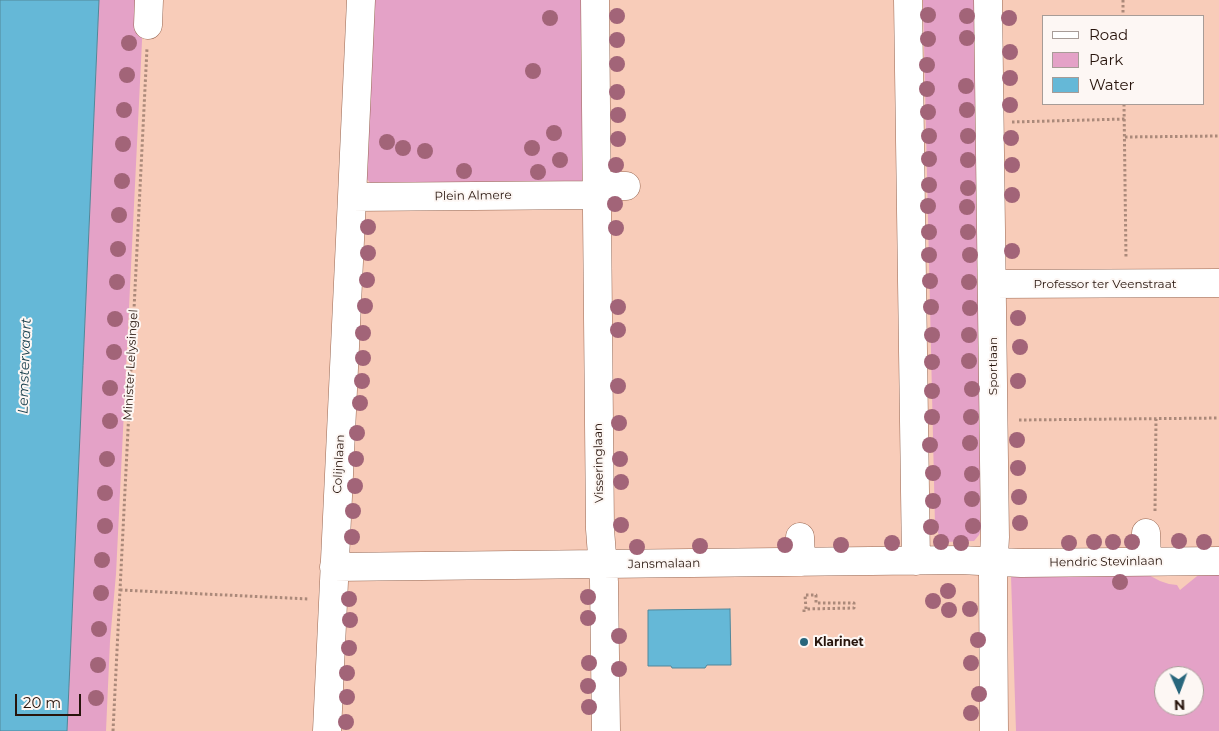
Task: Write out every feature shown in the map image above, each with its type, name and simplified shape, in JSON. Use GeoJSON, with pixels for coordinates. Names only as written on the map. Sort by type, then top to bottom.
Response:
{"type":"FeatureCollection","features":[{"type":"Feature","properties":{"kind":"street"},"geometry":{"type":"LineString","coordinates":[[352,197],[361,0]]}},
{"type":"Feature","properties":{"kind":"street"},"geometry":{"type":"LineString","coordinates":[[595,0],[596,190]]}},
{"type":"Feature","properties":{"kind":"street"},"geometry":{"type":"LineString","coordinates":[[908,0],[916,561]]}},
{"type":"Feature","properties":{"kind":"street","name":"Sportlaan"},"geometry":{"type":"LineString","coordinates":[[988,0],[995,537],[994,731]]}},
{"type":"Feature","properties":{"kind":"street","name":"Plein Almere"},"geometry":{"type":"LineString","coordinates":[[352,197],[596,190],[626,186]]}},
{"type":"Feature","properties":{"kind":"street","name":"Visseringlaan"},"geometry":{"type":"LineString","coordinates":[[596,190],[600,529],[605,591],[606,731]]}},
{"type":"Feature","properties":{"kind":"street","name":"Colijnlaan"},"geometry":{"type":"LineString","coordinates":[[326,731],[352,197]]}},
{"type":"Feature","properties":{"kind":"street","name":"Professor ter Veenstraat"},"geometry":{"type":"LineString","coordinates":[[992,284],[1219,283]]}},
{"type":"Feature","properties":{"kind":"street"},"geometry":{"type":"LineString","coordinates":[[1147,561],[1150,526]]}},
{"type":"Feature","properties":{"kind":"street","name":"Jansmalaan"},"geometry":{"type":"LineString","coordinates":[[334,567],[603,564],[801,550],[916,561],[960,560],[994,562]]}},
{"type":"Feature","properties":{"kind":"street","name":"Hendric Stevinlaan"},"geometry":{"type":"LineString","coordinates":[[994,562],[1219,560]]}},
{"type":"Feature","properties":{"kind":"path"},"geometry":{"type":"LineString","coordinates":[[1123,0],[1123,15]]}},
{"type":"Feature","properties":{"kind":"path","name":"Minister Lelysingel"},"geometry":{"type":"LineString","coordinates":[[113,731],[148,12]]}},
{"type":"Feature","properties":{"kind":"path"},"geometry":{"type":"LineString","coordinates":[[1124,105],[1126,261]]}},
{"type":"Feature","properties":{"kind":"path"},"geometry":{"type":"LineString","coordinates":[[1024,122],[1124,119]]}},
{"type":"Feature","properties":{"kind":"path"},"geometry":{"type":"LineString","coordinates":[[1125,137],[1219,136]]}},
{"type":"Feature","properties":{"kind":"path"},"geometry":{"type":"LineString","coordinates":[[1032,420],[1219,418]]}},
{"type":"Feature","properties":{"kind":"path"},"geometry":{"type":"LineString","coordinates":[[1150,526],[1156,419]]}},
{"type":"Feature","properties":{"kind":"path"},"geometry":{"type":"LineString","coordinates":[[120,590],[316,599]]}},
{"type":"Feature","properties":{"kind":"path"},"geometry":{"type":"LineString","coordinates":[[805,595],[816,595],[816,603],[854,603],[854,608],[805,611],[805,595]]}},
{"type":"Feature","properties":{"kind":"green space"},"geometry":{"type":"Polygon","coordinates":[[[99,0],[144,0],[116,574],[110,641],[106,731],[67,731],[99,0]]]}},
{"type":"Feature","properties":{"kind":"green space"},"geometry":{"type":"Polygon","coordinates":[[[371,0],[587,0],[584,179],[580,183],[372,185],[366,178],[371,0]]]}},
{"type":"Feature","properties":{"kind":"green space"},"geometry":{"type":"Polygon","coordinates":[[[923,0],[977,0],[983,524],[979,535],[974,541],[944,542],[935,525],[923,0]]]}},
{"type":"Feature","properties":{"kind":"green space"},"geometry":{"type":"Polygon","coordinates":[[[1139,570],[1160,581],[1177,585],[1180,590],[1202,572],[1219,572],[1219,731],[1016,731],[1011,576],[1139,570]]]}},
{"type":"Feature","properties":{"kind":"water","name":"Lemstervaart"},"geometry":{"type":"Polygon","coordinates":[[[0,0],[99,0],[67,731],[0,731],[0,0]]]}},
{"type":"Feature","properties":{"kind":"water"},"geometry":{"type":"Polygon","coordinates":[[[730,609],[731,665],[707,665],[705,668],[648,666],[648,610],[730,609]]]}},
{"type":"Feature","properties":{"kind":"place","name":"Klarinet"},"geometry":{"type":"Point","coordinates":[804,642]}}]}
